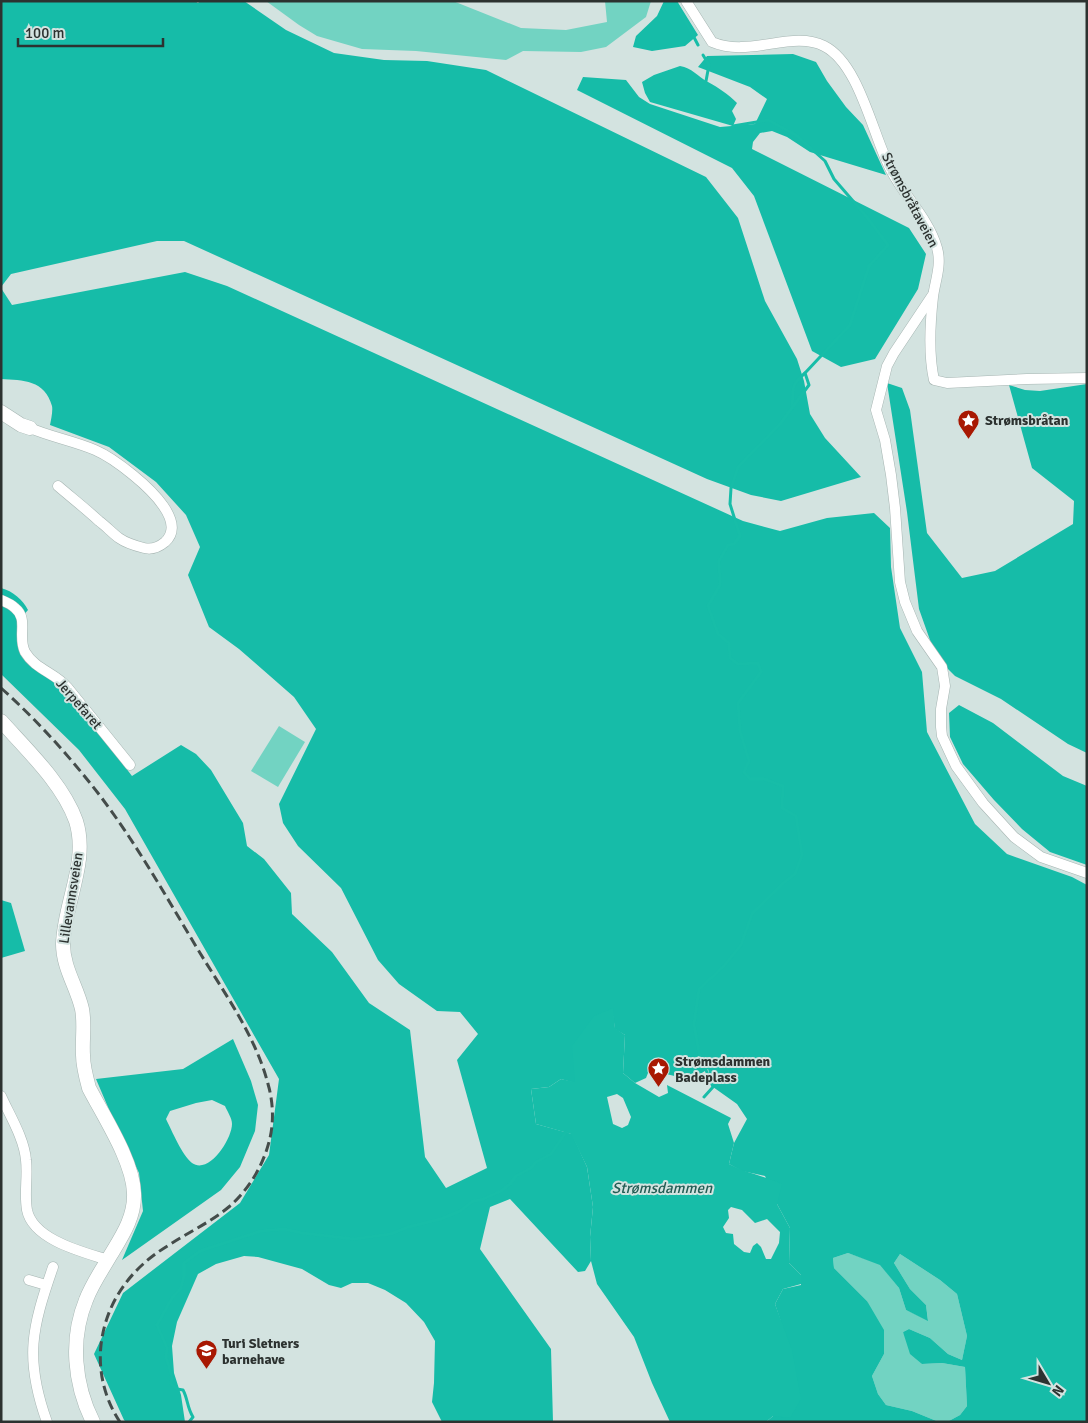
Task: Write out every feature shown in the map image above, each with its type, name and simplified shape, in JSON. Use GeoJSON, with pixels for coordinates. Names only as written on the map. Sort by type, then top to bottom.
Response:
{"type":"FeatureCollection","features":[{"type":"Feature","properties":{"kind":"street","name":"Strømsbråtaveien"},"geometry":{"type":"LineString","coordinates":[[686,1],[712,42],[716,44],[741,48],[799,41],[824,46],[842,63],[853,78],[864,101],[890,170],[924,222],[937,248],[938,269],[933,294],[930,346],[930,361],[934,380],[947,383],[1087,378]]}},
{"type":"Feature","properties":{"kind":"street"},"geometry":{"type":"LineString","coordinates":[[933,294],[887,366],[876,410],[885,440],[892,475],[896,508],[900,582],[905,602],[918,631],[942,667],[945,686],[941,709],[942,736],[956,766],[983,803],[1014,837],[1042,857],[1087,873]]}},
{"type":"Feature","properties":{"kind":"street"},"geometry":{"type":"LineString","coordinates":[[1,412],[13,421],[103,454],[133,475],[168,511],[172,523],[172,532],[167,540],[154,548],[146,549],[120,539],[58,486]]}},
{"type":"Feature","properties":{"kind":"street","name":"Jerpefaret"},"geometry":{"type":"LineString","coordinates":[[1,600],[15,608],[21,615],[22,645],[30,658],[37,666],[62,681],[130,766]]}},
{"type":"Feature","properties":{"kind":"street","name":"Lillevannsveien"},"geometry":{"type":"LineString","coordinates":[[1,721],[52,780],[63,795],[76,820],[79,836],[78,862],[65,929],[64,953],[66,967],[82,1011],[82,1056],[89,1088],[128,1166],[134,1192],[132,1212],[128,1222],[85,1303],[80,1319],[76,1358],[79,1383],[93,1422]]}},
{"type":"Feature","properties":{"kind":"street"},"geometry":{"type":"LineString","coordinates":[[1,1096],[21,1141],[26,1160],[26,1193],[29,1217],[38,1229],[57,1241],[108,1260]]}},
{"type":"Feature","properties":{"kind":"street"},"geometry":{"type":"LineString","coordinates":[[47,1422],[34,1380],[32,1360],[37,1313],[53,1266]]}},
{"type":"Feature","properties":{"kind":"street"},"geometry":{"type":"LineString","coordinates":[[29,1280],[46,1286]]}},
{"type":"Feature","properties":{"kind":"shaded area"},"geometry":{"type":"Polygon","coordinates":[[[1,1],[195,1],[198,3],[200,1],[244,1],[286,30],[334,53],[384,60],[427,61],[486,70],[706,177],[738,218],[765,301],[797,359],[804,381],[810,414],[825,438],[861,477],[781,501],[751,495],[707,479],[184,241],[157,241],[11,274],[1,287],[1,1]]]}},
{"type":"Feature","properties":{"kind":"shaded area"},"geometry":{"type":"Polygon","coordinates":[[[266,1],[453,1],[521,28],[566,30],[607,22],[605,1],[651,1],[646,17],[606,47],[581,52],[523,51],[506,60],[416,51],[362,49],[317,36],[266,1]]]}},
{"type":"Feature","properties":{"kind":"shaded area"},"geometry":{"type":"Polygon","coordinates":[[[664,1],[677,1],[698,35],[685,46],[652,51],[633,47],[636,36],[657,16],[664,1]]]}},
{"type":"Feature","properties":{"kind":"shaded area"},"geometry":{"type":"Polygon","coordinates":[[[793,54],[816,62],[846,107],[863,125],[886,175],[810,152],[787,137],[772,131],[760,133],[753,142],[752,149],[909,228],[926,254],[918,289],[875,359],[841,367],[812,351],[754,196],[732,168],[577,90],[583,77],[626,80],[639,97],[650,104],[720,127],[755,124],[767,99],[750,87],[698,67],[707,56],[793,54]]]}},
{"type":"Feature","properties":{"kind":"shaded area"},"geometry":{"type":"Polygon","coordinates":[[[185,272],[227,286],[743,521],[780,531],[827,518],[874,513],[890,528],[891,567],[900,628],[922,672],[927,732],[975,824],[1007,854],[1072,877],[1087,885],[1087,1422],[947,1422],[960,1415],[967,1406],[965,1367],[942,1363],[922,1364],[910,1354],[903,1332],[909,1329],[930,1338],[948,1354],[962,1360],[967,1336],[957,1294],[940,1280],[900,1254],[894,1263],[910,1289],[926,1305],[928,1321],[906,1310],[899,1288],[880,1265],[848,1253],[833,1258],[834,1268],[867,1301],[884,1330],[884,1354],[872,1376],[878,1394],[886,1405],[912,1411],[939,1422],[766,1422],[773,1416],[781,1322],[775,1304],[783,1289],[801,1285],[801,1275],[789,1263],[790,1228],[765,1176],[742,1171],[729,1164],[734,1143],[747,1119],[737,1104],[713,1087],[708,1069],[691,1080],[658,1072],[648,1073],[646,1078],[635,1083],[623,1073],[625,1035],[615,1029],[612,1009],[575,1083],[561,1079],[549,1087],[531,1089],[536,1124],[572,1134],[587,1167],[593,1207],[590,1237],[591,1261],[585,1271],[578,1272],[510,1199],[490,1207],[480,1249],[551,1349],[553,1422],[442,1422],[432,1402],[435,1341],[424,1322],[406,1303],[385,1290],[368,1283],[352,1283],[341,1288],[329,1285],[302,1269],[258,1257],[244,1256],[216,1264],[198,1274],[177,1322],[172,1346],[174,1373],[181,1395],[185,1422],[126,1422],[124,1420],[94,1354],[123,1293],[240,1203],[269,1155],[279,1079],[125,809],[79,750],[1,674],[1,588],[17,596],[28,610],[19,620],[20,646],[64,687],[132,776],[181,745],[196,754],[211,770],[243,823],[247,846],[264,859],[291,893],[292,914],[332,952],[369,1003],[410,1030],[425,1157],[446,1188],[487,1168],[457,1060],[478,1034],[460,1012],[437,1011],[399,984],[378,960],[341,888],[298,846],[283,823],[279,804],[316,729],[294,697],[239,649],[209,627],[188,575],[200,547],[186,515],[156,482],[109,447],[50,425],[52,406],[49,397],[39,386],[25,381],[1,379],[1,288],[12,305],[185,272]]]}},
{"type":"Feature","properties":{"kind":"shaded area"},"geometry":{"type":"Polygon","coordinates":[[[887,383],[902,388],[910,410],[927,533],[962,578],[995,571],[1073,524],[1074,501],[1032,468],[1009,385],[1025,390],[1040,391],[1087,384],[1087,753],[1068,744],[1001,699],[955,676],[936,657],[919,609],[907,512],[887,383]]]}},
{"type":"Feature","properties":{"kind":"shaded area"},"geometry":{"type":"Polygon","coordinates":[[[959,705],[993,723],[1063,776],[1087,786],[1087,865],[1050,852],[1022,829],[963,764],[950,737],[949,713],[959,705]]]}},
{"type":"Feature","properties":{"kind":"shaded area"},"geometry":{"type":"Polygon","coordinates":[[[279,726],[305,742],[278,787],[251,771],[279,726]]]}},
{"type":"Feature","properties":{"kind":"shaded area"},"geometry":{"type":"Polygon","coordinates":[[[1,900],[11,903],[25,951],[1,958],[1,900]]]}},
{"type":"Feature","properties":{"kind":"shaded area"},"geometry":{"type":"Polygon","coordinates":[[[233,1039],[251,1081],[258,1105],[255,1131],[240,1167],[221,1190],[122,1260],[143,1211],[139,1173],[96,1079],[183,1069],[233,1039]],[[212,1100],[170,1111],[166,1119],[181,1149],[192,1163],[205,1164],[212,1160],[224,1146],[232,1124],[225,1106],[212,1100]]]}},
{"type":"Feature","properties":{"kind":"shaded area"},"geometry":{"type":"Polygon","coordinates":[[[848,1253],[880,1264],[899,1288],[906,1310],[928,1320],[926,1305],[910,1289],[894,1263],[900,1254],[940,1280],[957,1294],[967,1336],[962,1360],[948,1354],[930,1338],[909,1329],[903,1332],[922,1364],[942,1363],[965,1367],[967,1406],[960,1415],[947,1422],[939,1422],[912,1411],[886,1405],[878,1394],[872,1376],[884,1354],[867,1301],[834,1268],[833,1258],[848,1253]]]}},
{"type":"Feature","properties":{"kind":"water"},"geometry":{"type":"Polygon","coordinates":[[[680,66],[691,70],[723,91],[737,103],[732,111],[736,119],[733,126],[650,102],[642,82],[654,75],[680,66]]]}},
{"type":"Feature","properties":{"kind":"water","name":"Strømsdammen"},"geometry":{"type":"Polygon","coordinates":[[[613,1008],[615,1028],[625,1035],[623,1073],[635,1083],[659,1097],[668,1093],[667,1085],[731,1118],[728,1124],[734,1143],[729,1164],[782,1184],[777,1204],[790,1228],[789,1263],[801,1275],[801,1284],[783,1289],[775,1304],[792,1350],[801,1399],[790,1418],[773,1416],[766,1422],[670,1422],[634,1337],[597,1284],[591,1261],[590,1237],[593,1207],[587,1167],[571,1134],[536,1124],[531,1089],[549,1087],[561,1079],[575,1082],[572,1046],[594,1016],[613,1008]],[[617,1094],[607,1097],[613,1124],[622,1128],[628,1125],[631,1117],[623,1098],[617,1094]],[[731,1207],[728,1210],[729,1218],[723,1227],[726,1233],[733,1234],[734,1244],[744,1252],[750,1253],[753,1246],[757,1243],[761,1247],[766,1259],[771,1259],[779,1243],[780,1232],[767,1219],[755,1223],[742,1210],[731,1207]]]}},
{"type":"Feature","properties":{"kind":"waterway"},"geometry":{"type":"LineString","coordinates":[[675,1],[698,45]]}},
{"type":"Feature","properties":{"kind":"waterway"},"geometry":{"type":"LineString","coordinates":[[703,55],[709,65],[706,81]]}},
{"type":"Feature","properties":{"kind":"waterway"},"geometry":{"type":"LineString","coordinates":[[704,1097],[713,1087],[699,1053],[694,1024],[699,989],[723,967],[741,945],[752,914],[782,884],[795,874],[802,855],[796,816],[782,808],[783,786],[764,779],[750,779],[744,772],[749,761],[740,731],[738,703],[761,672],[758,663],[738,664],[730,658],[729,643],[718,634],[708,606],[720,585],[719,561],[728,545],[734,544],[740,536],[730,504],[731,488],[738,467],[780,424],[809,385],[805,373],[850,325],[869,266],[888,245],[834,179],[825,161],[796,135],[768,120],[733,126]]}},
{"type":"Feature","properties":{"kind":"waterway"},"geometry":{"type":"LineString","coordinates":[[792,408],[794,385],[805,373]]}},
{"type":"Feature","properties":{"kind":"waterway"},"geometry":{"type":"LineString","coordinates":[[189,1422],[193,1417],[183,1390],[177,1389],[171,1384],[172,1377],[166,1357],[167,1348],[157,1325],[172,1298],[181,1288],[184,1263],[200,1251],[261,1231],[284,1229],[354,1239],[391,1234],[408,1227],[441,1219],[460,1211],[473,1201],[481,1200],[501,1191],[516,1176],[551,1154],[566,1132]]}},
{"type":"Feature","properties":{"kind":"railway"},"geometry":{"type":"LineString","coordinates":[[1,688],[28,713],[66,754],[101,797],[128,835],[239,1016],[256,1049],[271,1097],[272,1125],[270,1138],[260,1166],[244,1191],[223,1212],[169,1245],[143,1264],[123,1287],[115,1300],[104,1329],[100,1355],[104,1385],[110,1404],[120,1422]]}},
{"type":"Feature","properties":{"kind":"place","name":"Strømsbråtan"},"geometry":{"type":"Point","coordinates":[969,439]}},
{"type":"Feature","properties":{"kind":"place","name":"Strømsdammen Badeplass"},"geometry":{"type":"Point","coordinates":[659,1088]}},
{"type":"Feature","properties":{"kind":"place","name":"Turi Sletners barnehave"},"geometry":{"type":"Point","coordinates":[206,1370]}}]}
